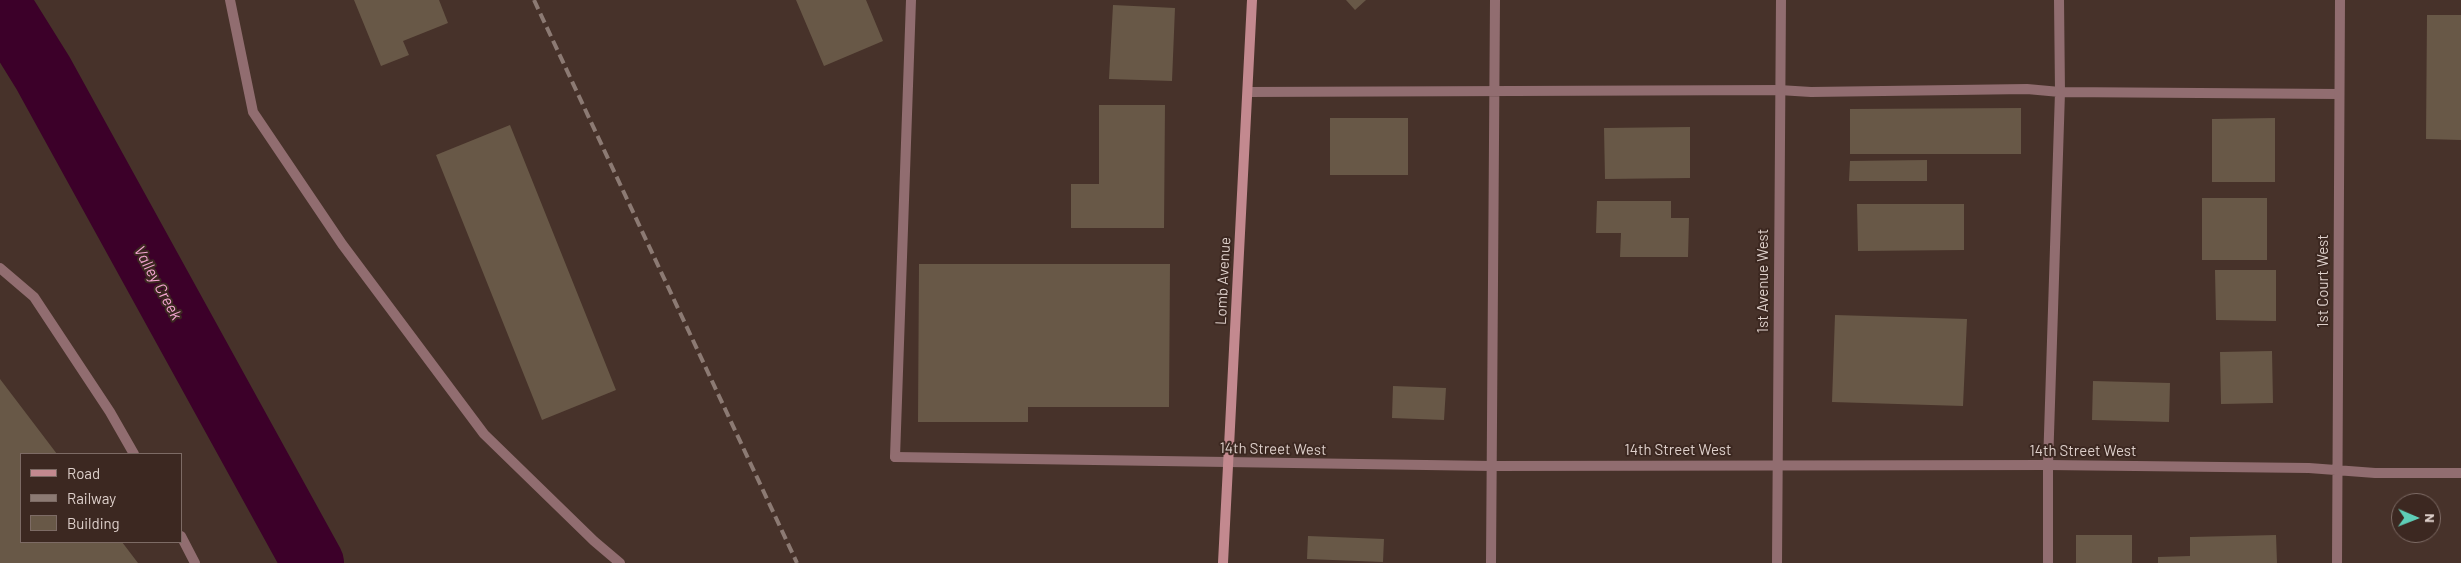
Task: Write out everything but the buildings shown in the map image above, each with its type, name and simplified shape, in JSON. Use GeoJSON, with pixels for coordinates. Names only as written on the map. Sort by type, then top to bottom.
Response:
{"type":"FeatureCollection","features":[{"type":"Feature","properties":{"kind":"main road","name":"Lomb Avenue"},"geometry":{"type":"LineString","coordinates":[[1223,563],[1252,0]]}},
{"type":"Feature","properties":{"kind":"street"},"geometry":{"type":"LineString","coordinates":[[230,0],[253,112],[342,244],[484,434],[594,541],[620,563]]}},
{"type":"Feature","properties":{"kind":"street","name":"14th Street West"},"geometry":{"type":"LineString","coordinates":[[911,0],[894,458],[1492,466],[2048,465],[2309,468],[2375,473],[2461,472]]}},
{"type":"Feature","properties":{"kind":"street"},"geometry":{"type":"LineString","coordinates":[[1491,563],[1495,0]]}},
{"type":"Feature","properties":{"kind":"street","name":"1st Avenue West"},"geometry":{"type":"LineString","coordinates":[[1777,563],[1781,0]]}},
{"type":"Feature","properties":{"kind":"street"},"geometry":{"type":"LineString","coordinates":[[2048,563],[2048,465],[2060,92],[2059,0]]}},
{"type":"Feature","properties":{"kind":"street","name":"1st Court West"},"geometry":{"type":"LineString","coordinates":[[2337,563],[2340,0]]}},
{"type":"Feature","properties":{"kind":"street"},"geometry":{"type":"LineString","coordinates":[[1248,92],[1494,90],[1779,90],[1811,92],[2027,89],[2060,92],[2339,94]]}},
{"type":"Feature","properties":{"kind":"street"},"geometry":{"type":"LineString","coordinates":[[0,268],[34,297],[110,412],[133,453]]}},
{"type":"Feature","properties":{"kind":"street"},"geometry":{"type":"LineString","coordinates":[[182,538],[195,563]]}},
{"type":"Feature","properties":{"kind":"waterway","name":"Valley Creek"},"geometry":{"type":"LineString","coordinates":[[0,4],[43,73],[313,563]]}},
{"type":"Feature","properties":{"kind":"railway"},"geometry":{"type":"LineString","coordinates":[[534,0],[797,563]]}}]}
